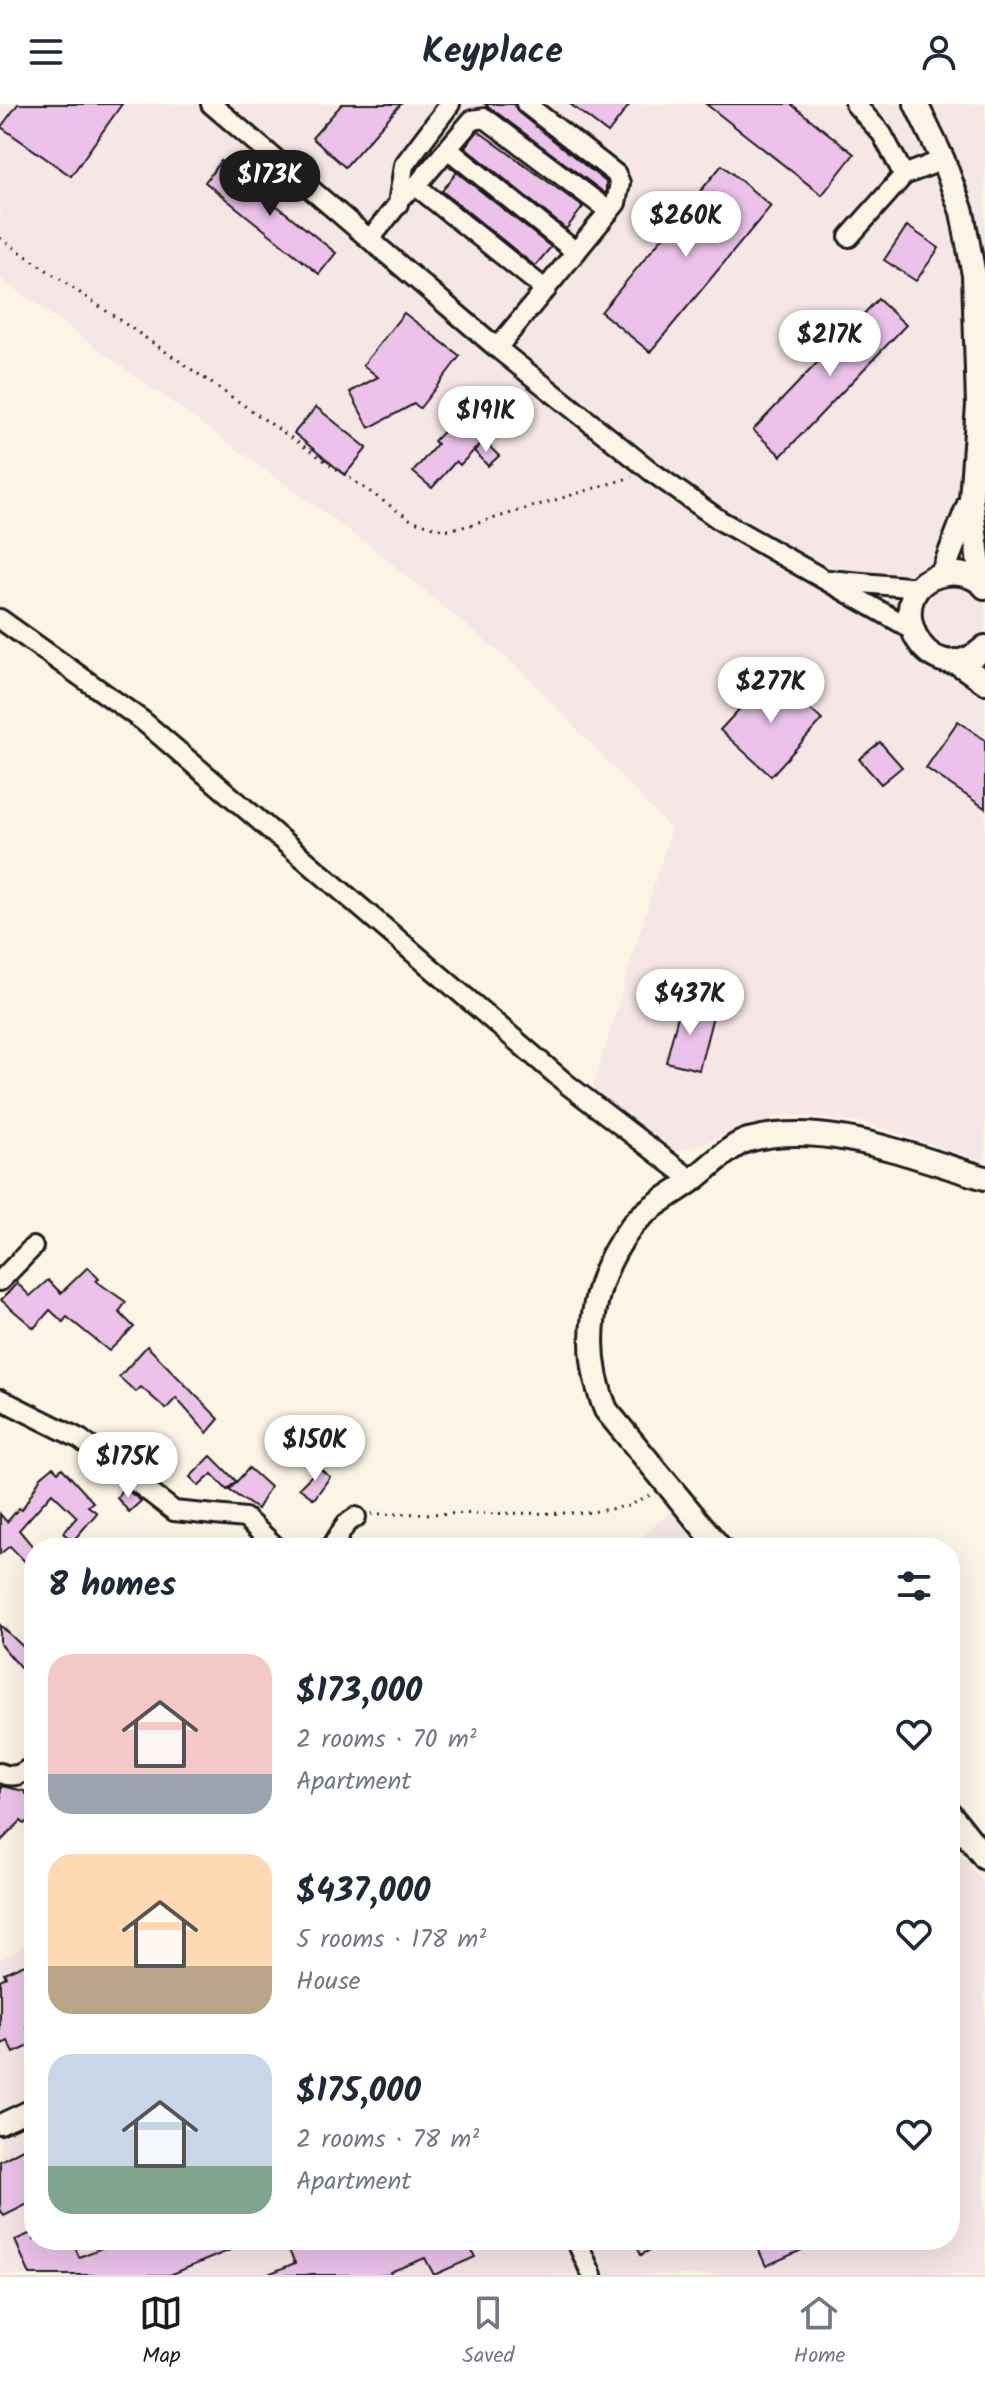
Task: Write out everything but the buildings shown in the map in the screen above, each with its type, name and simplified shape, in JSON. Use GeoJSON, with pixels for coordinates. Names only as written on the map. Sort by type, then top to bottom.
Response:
{"type":"FeatureCollection","features":[{"type":"Feature","properties":{"kind":"main road"},"geometry":{"type":"LineString","coordinates":[[916,104],[943,160],[964,225],[974,275],[982,336],[971,499],[983,585]]}},
{"type":"Feature","properties":{"kind":"main road"},"geometry":{"type":"LineString","coordinates":[[971,499],[942,574],[920,588],[909,614],[910,628],[927,653],[955,661],[985,682]]}},
{"type":"Feature","properties":{"kind":"main road"},"geometry":{"type":"LineString","coordinates":[[942,574],[969,576],[983,585]]}},
{"type":"Feature","properties":{"kind":"main road"},"geometry":{"type":"LineString","coordinates":[[955,661],[970,658],[985,647]]}},
{"type":"Feature","properties":{"kind":"main road"},"geometry":{"type":"LineString","coordinates":[[711,1538],[606,1410],[591,1361],[591,1320],[605,1275],[632,1226],[746,1140],[810,1134],[883,1148],[985,1178]]}},
{"type":"Feature","properties":{"kind":"main road"},"geometry":{"type":"LineString","coordinates":[[960,1827],[985,1858]]}},
{"type":"Feature","properties":{"kind":"street"},"geometry":{"type":"LineString","coordinates":[[211,104],[497,348],[652,472],[721,521],[910,628]]}},
{"type":"Feature","properties":{"kind":"street"},"geometry":{"type":"LineString","coordinates":[[450,104],[404,165],[409,191],[546,290]]}},
{"type":"Feature","properties":{"kind":"street"},"geometry":{"type":"LineString","coordinates":[[497,348],[609,211],[620,193],[616,174],[526,104]]}},
{"type":"Feature","properties":{"kind":"street"},"geometry":{"type":"LineString","coordinates":[[855,104],[882,134],[904,175]]}},
{"type":"Feature","properties":{"kind":"street"},"geometry":{"type":"LineString","coordinates":[[370,239],[472,120],[489,119],[609,211]]}},
{"type":"Feature","properties":{"kind":"street"},"geometry":{"type":"LineString","coordinates":[[449,150],[576,252]]}},
{"type":"Feature","properties":{"kind":"street"},"geometry":{"type":"LineString","coordinates":[[849,237],[904,175],[943,160]]}},
{"type":"Feature","properties":{"kind":"street"},"geometry":{"type":"LineString","coordinates":[[821,580],[920,588]]}},
{"type":"Feature","properties":{"kind":"street"},"geometry":{"type":"LineString","coordinates":[[0,619],[143,721],[568,1085],[692,1180]]}},
{"type":"Feature","properties":{"kind":"street"},"geometry":{"type":"LineString","coordinates":[[0,1281],[33,1247]]}},
{"type":"Feature","properties":{"kind":"street"},"geometry":{"type":"LineString","coordinates":[[0,1399],[80,1439],[174,1511],[245,1518],[266,1538]]}},
{"type":"Feature","properties":{"kind":"street"},"geometry":{"type":"LineString","coordinates":[[337,1538],[346,1524],[356,1517]]}},
{"type":"Feature","properties":{"kind":"street"},"geometry":{"type":"LineString","coordinates":[[0,1773],[10,1777],[24,1772]]}},
{"type":"Feature","properties":{"kind":"street"},"geometry":{"type":"LineString","coordinates":[[0,2124],[24,2113]]}},
{"type":"Feature","properties":{"kind":"street"},"geometry":{"type":"LineString","coordinates":[[581,2250],[592,2275]]}},
{"type":"Feature","properties":{"kind":"path"},"geometry":{"type":"LineString","coordinates":[[0,238],[354,482],[426,526],[444,530],[468,526],[652,472]]}},
{"type":"Feature","properties":{"kind":"path"},"geometry":{"type":"LineString","coordinates":[[356,1517],[585,1513],[629,1506],[667,1487]]}},
{"type":"Feature","properties":{"kind":"shaded area"},"geometry":{"type":"Polygon","coordinates":[[[0,104],[985,104],[985,1162],[866,1123],[785,1114],[650,1162],[586,1111],[671,829],[524,673],[368,544],[0,278],[0,104]]]}},
{"type":"Feature","properties":{"kind":"shaded area"},"geometry":{"type":"Polygon","coordinates":[[[673,1509],[697,1538],[641,1538],[673,1509]]]}},
{"type":"Feature","properties":{"kind":"shaded area"},"geometry":{"type":"Polygon","coordinates":[[[960,1854],[985,1884],[985,2275],[0,2275],[0,1960],[24,1947],[24,2250],[960,2250],[960,1854]]]}}]}
